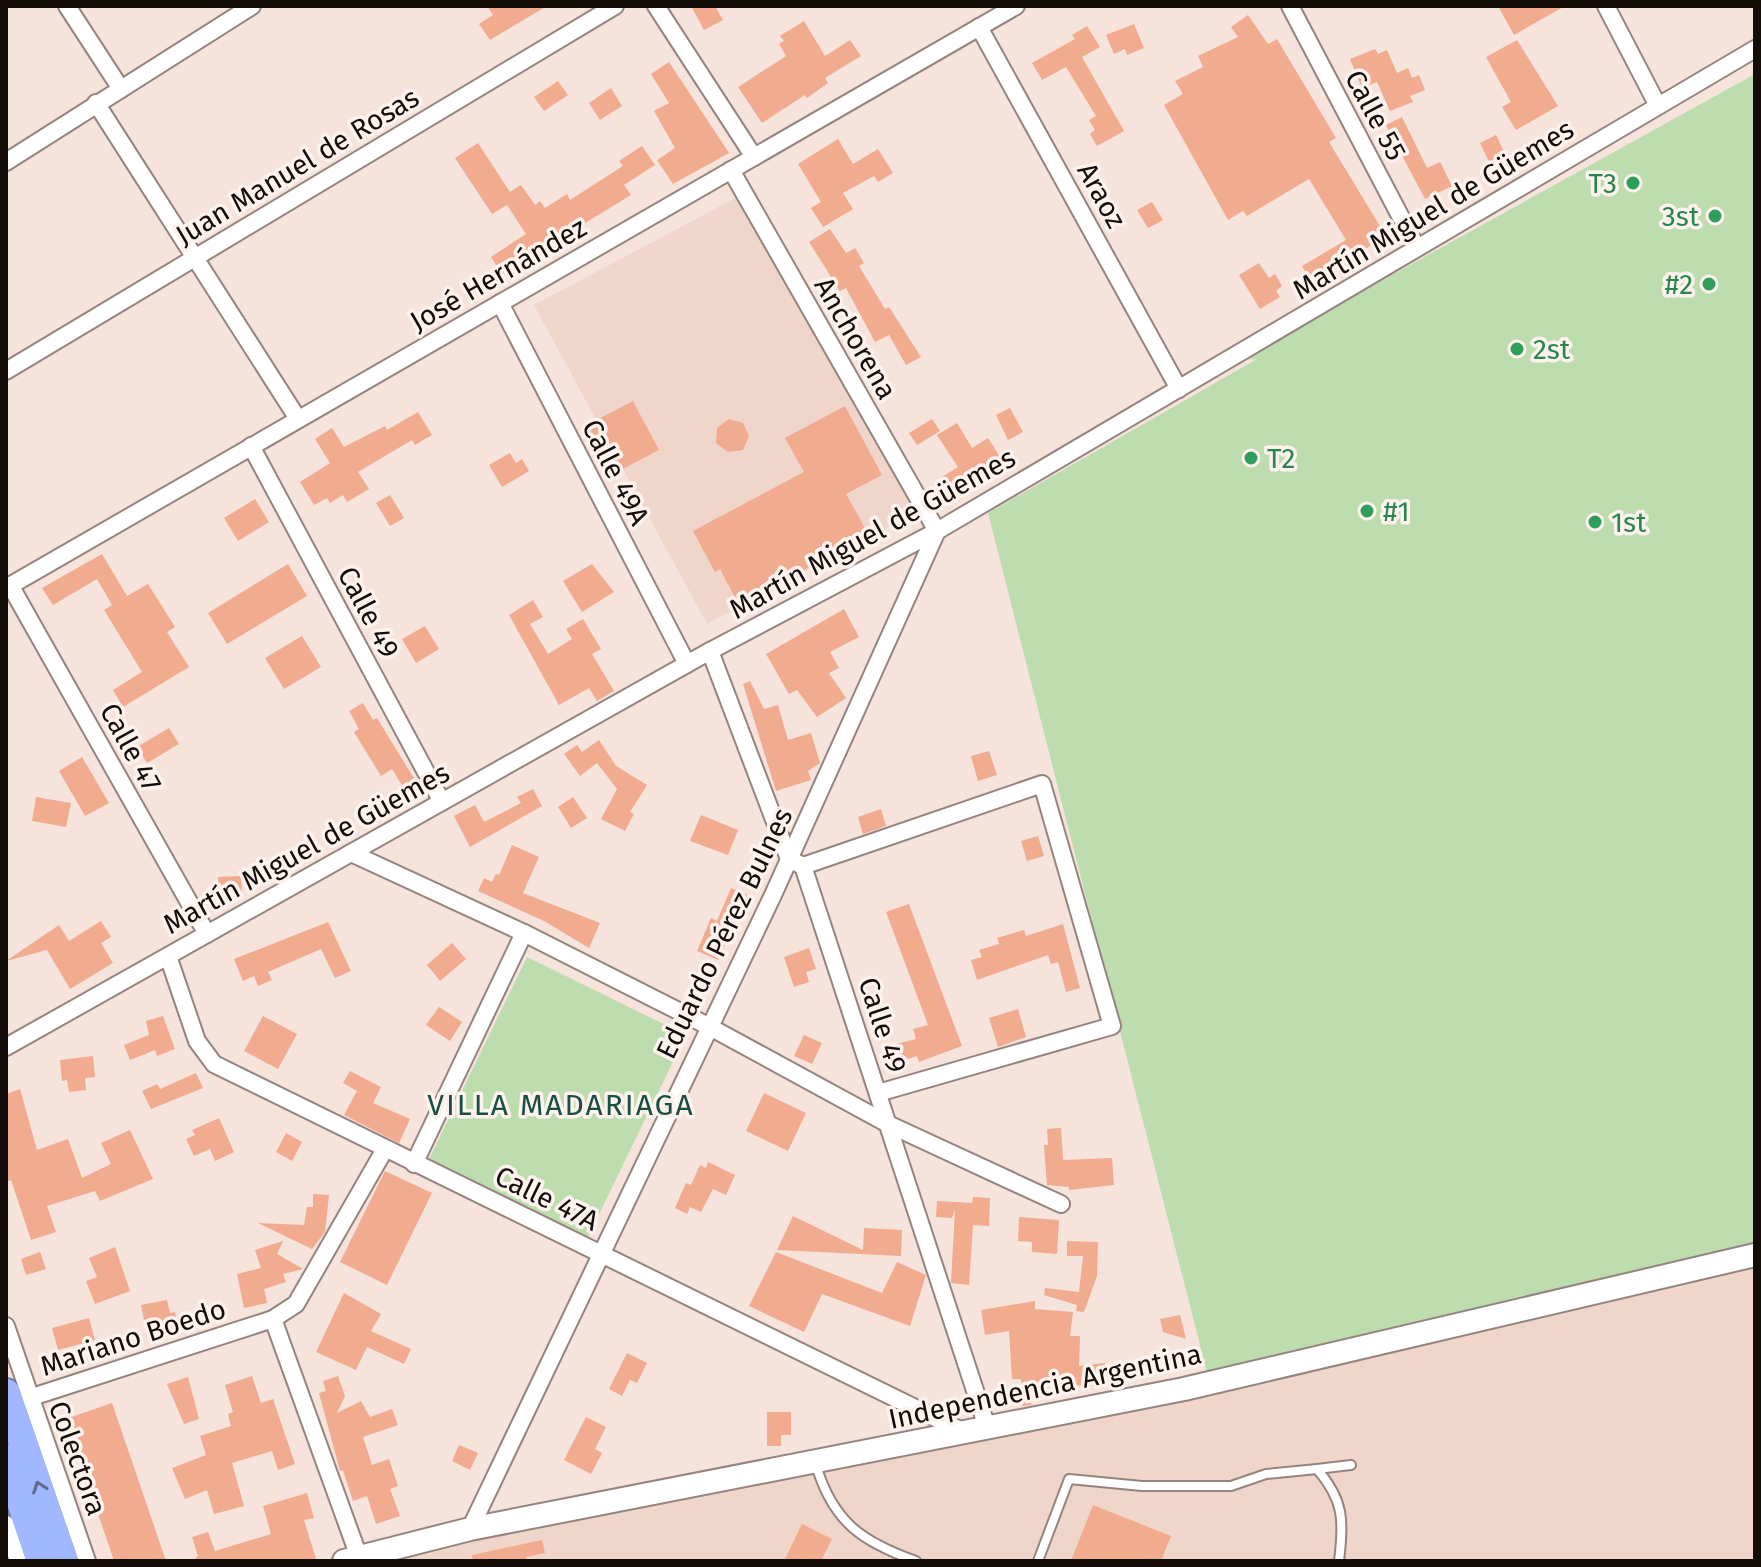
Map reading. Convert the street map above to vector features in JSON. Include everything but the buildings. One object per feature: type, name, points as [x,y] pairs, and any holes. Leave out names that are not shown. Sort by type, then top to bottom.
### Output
[{"type":"highway","points":[[15,1399],[64,1561]]},
{"type":"highway","points":[[6,1458],[41,1561]]},
{"type":"main road","name":"Independencia Argentina","points":[[352,1559],[470,1529],[1184,1389],[1755,1255]]},
{"type":"street","points":[[67,6],[121,89]]},
{"type":"street","points":[[6,162],[252,6]]},
{"type":"street","name":"Juan Manuel de Rosas","points":[[6,371],[615,6]]},
{"type":"street","points":[[656,6],[754,157]]},
{"type":"street","name":"José Hernández","points":[[8,586],[1016,6]]},
{"type":"street","name":"Calle 55","points":[[1290,6],[1417,248]]},
{"type":"street","points":[[1606,6],[1658,106]]},
{"type":"street","name":"Araoz","points":[[979,27],[1179,389]]},
{"type":"street","name":"Martín Miguel de Güemes","points":[[6,1047],[710,651],[937,531],[1755,49]]},
{"type":"street","points":[[96,103],[298,419]]},
{"type":"street","name":"Anchorena","points":[[731,170],[937,531]]},
{"type":"street","name":"Calle 49A","points":[[500,303],[687,664]]},
{"type":"street","name":"Calle 49","points":[[251,446],[442,802]]},
{"type":"street","name":"Eduardo Pérez Bulnes","points":[[470,1529],[708,1026],[796,863],[937,531]]},
{"type":"street","name":"Calle 47","points":[[8,586],[207,934]]},
{"type":"street","name":"Calle 49","points":[[710,651],[796,863],[878,1093],[987,1427]]},
{"type":"street","points":[[796,863],[1042,784],[1112,1026],[878,1093]]},
{"type":"street","points":[[351,853],[524,933],[708,1026],[888,1124],[1061,1204]]},
{"type":"street","points":[[414,1164],[524,933]]},
{"type":"street","name":"Calle 47A","points":[[168,956],[197,1041],[214,1064],[964,1432]]},
{"type":"street","points":[[352,1559],[273,1319],[296,1304],[385,1149]]},
{"type":"street","name":"Mariano Boedo","points":[[15,1399],[273,1319]]},
{"type":"street","name":"Colectora","points":[[6,1326],[15,1399],[87,1561]]},
{"type":"street","points":[[6,1524],[18,1561]]},
{"type":"lane","points":[[816,1463],[822,1486],[842,1519],[862,1539],[916,1561]]},
{"type":"lane","points":[[1038,1561],[1069,1479],[1142,1486],[1231,1486],[1266,1474],[1351,1465]]},
{"type":"lane","points":[[1317,1469],[1336,1491],[1342,1534],[1339,1561]]},
{"type":"shaded area","points":[[743,194],[915,513],[707,624],[534,305]]},
{"type":"shaded area","points":[[1755,1263],[1755,1561],[386,1561],[428,1549],[1184,1389]]},
{"type":"green space","points":[[1755,74],[1755,1246],[1207,1374],[1203,1357],[1196,1358],[1202,1353],[988,513],[1257,359],[1238,360]]},
{"type":"green space","points":[[527,957],[686,1035],[588,1237],[429,1159]]},
{"type":"place","name":"T3","points":[[1633,183]]},
{"type":"place","name":"3st","points":[[1715,216]]},
{"type":"place","name":"#2","points":[[1709,284]]},
{"type":"place","name":"2st","points":[[1517,349]]},
{"type":"place","name":"T2","points":[[1251,458]]},
{"type":"place","name":"#1","points":[[1367,511]]},
{"type":"place","name":"1st","points":[[1595,522]]},
{"type":"district","name":"VILLA MADARIAGA","points":[[561,1105]]}]
